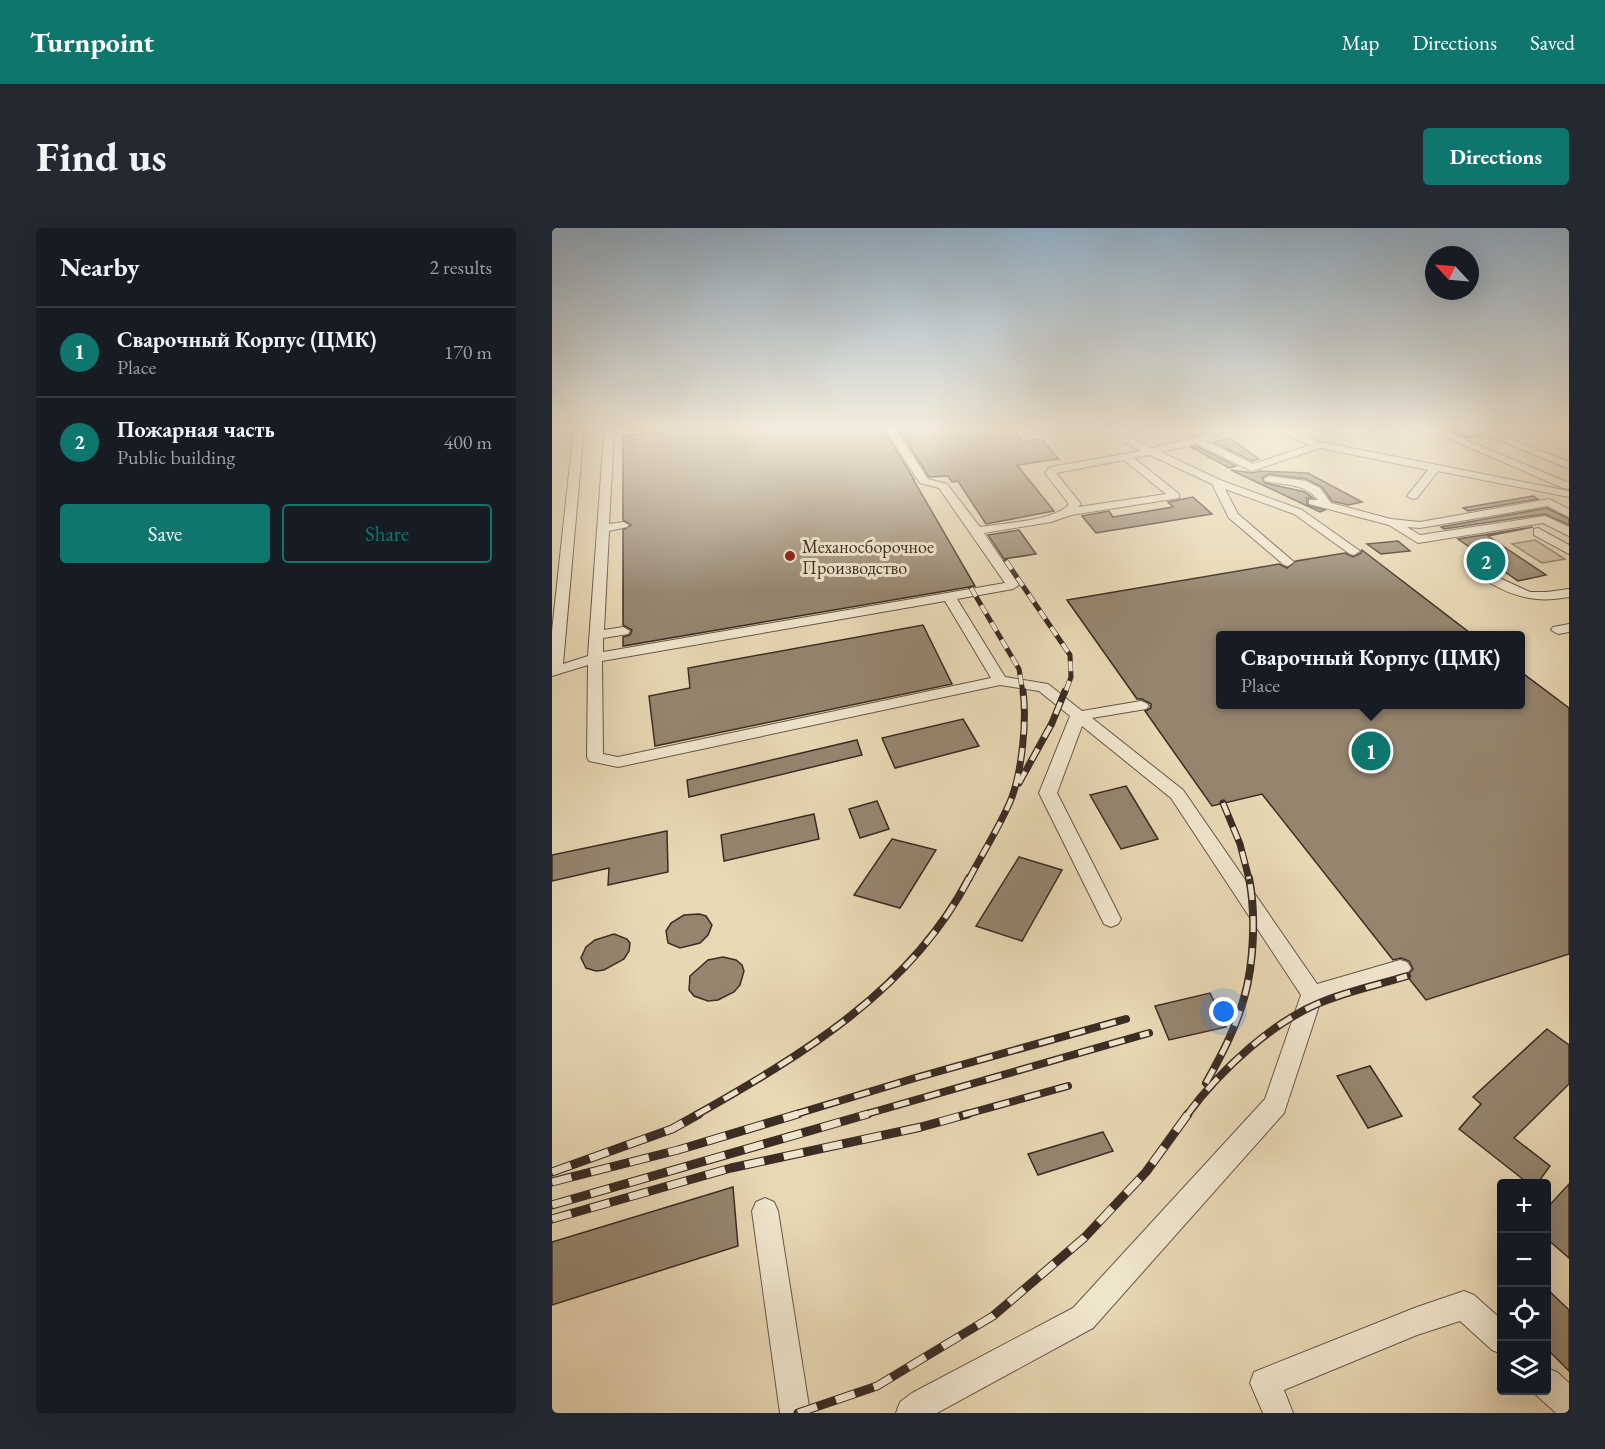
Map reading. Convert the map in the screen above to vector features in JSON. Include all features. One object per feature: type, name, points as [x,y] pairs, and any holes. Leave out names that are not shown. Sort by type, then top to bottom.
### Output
[{"type":"lane","points":[[573,482],[554,671],[595,658],[1012,585],[977,531],[942,486],[929,482]]},
{"type":"lane","points":[[607,482],[595,658],[595,757],[618,762],[1000,681],[1042,687],[1177,794],[1312,994]]},
{"type":"lane","points":[[1058,482],[1075,504],[1069,512]]},
{"type":"lane","points":[[977,531],[1051,519],[1069,512],[1175,496],[1157,482]]},
{"type":"lane","points":[[1216,482],[1233,516],[1288,562]]},
{"type":"lane","points":[[1217,482],[1299,512],[1354,551]]},
{"type":"lane","points":[[1303,482],[1321,493],[1327,505]]},
{"type":"lane","points":[[1413,496],[1424,482]]},
{"type":"lane","points":[[1509,482],[1569,494]]},
{"type":"lane","points":[[919,489],[942,486]]},
{"type":"lane","points":[[1313,502],[1391,522],[1420,525],[1548,502],[1569,514]]},
{"type":"lane","points":[[1391,522],[1418,539],[1545,519],[1569,532]]},
{"type":"lane","points":[[603,528],[623,525]]},
{"type":"lane","points":[[1538,532],[1569,550]]},
{"type":"lane","points":[[1493,579],[1514,592],[1542,599],[1569,593]]},
{"type":"lane","points":[[934,597],[1000,681]]},
{"type":"lane","points":[[596,636],[623,631]]},
{"type":"lane","points":[[1078,716],[1141,706]]},
{"type":"lane","points":[[1078,716],[1048,793],[1111,919]]},
{"type":"lane","points":[[1312,994],[1400,968]]},
{"type":"lane","points":[[911,1413],[923,1404],[1083,1318],[1275,1105],[1312,994]]},
{"type":"lane","points":[[765,1211],[795,1413]]},
{"type":"lane","points":[[1278,1413],[1265,1383],[1416,1321],[1464,1305],[1497,1335]]},
{"type":"lane","points":[[1551,1388],[1569,1404]]},
{"type":"shaded area","points":[[1535,540],[1565,559],[1542,563],[1512,544]]},
{"type":"building","name":"Механосборочное Производство","points":[[623,482],[915,482],[975,586],[623,646],[623,637],[630,635],[632,630],[623,625],[623,530],[631,525],[623,520]]},
{"type":"building","points":[[959,482],[1031,482],[1054,511],[986,524]]},
{"type":"building","points":[[1257,482],[1305,492],[1313,498],[1307,498],[1307,505],[1325,510],[1320,512]]},
{"type":"building","points":[[1313,482],[1325,482],[1362,502],[1348,505],[1332,501],[1322,487]]},
{"type":"building","points":[[1533,496],[1538,499],[1468,511],[1463,508]]},
{"type":"building","points":[[1193,497],[1212,514],[1096,533],[1082,516],[1109,511],[1113,517],[1173,507],[1168,502]]},
{"type":"building","points":[[1547,508],[1569,519],[1569,525],[1545,514],[1444,529],[1441,527]]},
{"type":"building","points":[[1533,527],[1488,536],[1546,575],[1518,581],[1458,539]]},
{"type":"building","points":[[1019,530],[1036,554],[1004,559],[988,535]]},
{"type":"building","points":[[1398,541],[1410,551],[1381,554],[1367,544]]},
{"type":"building","points":[[1362,550],[1467,631],[1216,631],[1216,709],[1525,709],[1525,675],[1569,708],[1569,954],[1426,1000],[1407,976],[1413,969],[1409,961],[1401,958],[1393,960],[1262,794],[1212,806],[1145,711],[1151,708],[1151,704],[1137,699],[1067,600],[1279,564],[1287,568],[1296,561],[1345,553],[1353,557]]},
{"type":"building","points":[[923,625],[952,684],[655,746],[649,696],[690,688],[688,668]]},
{"type":"building","points":[[963,719],[979,746],[895,768],[882,738]]},
{"type":"building","points":[[857,740],[862,755],[689,797],[687,780]]},
{"type":"building","points":[[1126,786],[1158,839],[1121,849],[1090,795]]},
{"type":"building","points":[[877,801],[889,829],[860,838],[849,809]]},
{"type":"building","points":[[814,814],[819,839],[724,861],[721,835]]},
{"type":"building","points":[[667,831],[668,872],[608,885],[609,868],[552,881],[552,855]]},
{"type":"building","points":[[892,839],[936,850],[900,908],[854,895]]},
{"type":"building","points":[[1019,857],[1062,870],[1022,941],[976,926]]},
{"type":"building","points":[[684,915],[706,916],[712,925],[708,935],[700,943],[680,948],[668,943],[666,931],[671,923]]},
{"type":"building","points":[[614,934],[627,939],[630,943],[629,951],[624,959],[604,970],[596,971],[586,968],[581,958],[586,947],[595,940]]},
{"type":"building","points":[[723,957],[736,960],[742,965],[744,971],[740,985],[734,992],[718,1000],[708,1001],[694,996],[689,990],[690,976],[708,960]]},
{"type":"building","points":[[1210,993],[1226,1027],[1169,1040],[1155,1006]]},
{"type":"building","points":[[1547,1029],[1569,1045],[1569,1084],[1514,1138],[1550,1166],[1541,1179],[1523,1179],[1459,1129],[1481,1104],[1473,1097]]},
{"type":"building","points":[[1370,1066],[1402,1116],[1368,1128],[1337,1076]]},
{"type":"building","points":[[1103,1132],[1113,1151],[1038,1175],[1028,1154]]},
{"type":"building","points":[[1569,1184],[1569,1258],[1551,1242],[1551,1204]]},
{"type":"building","points":[[733,1187],[738,1246],[552,1305],[552,1242]]},
{"type":"building","points":[[1551,1293],[1569,1310],[1569,1371],[1551,1353]]},
{"type":"railway","points":[[1006,561],[1070,655],[1071,677],[1065,693]]},
{"type":"railway","points":[[971,588],[1019,669],[1023,693]]},
{"type":"railway","points":[[969,879],[1003,818],[1016,786],[1024,730],[1023,691]]},
{"type":"railway","points":[[1019,783],[1052,723],[1065,691]]},
{"type":"railway","points":[[1223,803],[1240,844],[1249,879]]},
{"type":"railway","points":[[696,1115],[814,1043],[885,986],[917,954],[945,918],[969,878]]},
{"type":"railway","points":[[1206,1083],[1232,1031],[1247,985],[1252,954],[1253,922],[1249,878]]},
{"type":"railway","points":[[1187,1115],[1232,1064],[1288,1020],[1327,1000],[1407,976]]},
{"type":"railway","points":[[793,1115],[1126,1019]]},
{"type":"railway","points":[[863,1115],[1149,1033]]},
{"type":"railway","points":[[963,1115],[1068,1086]]},
{"type":"railway","points":[[552,1172],[672,1129],[699,1114]]},
{"type":"railway","points":[[552,1182],[678,1150],[798,1114]]},
{"type":"railway","points":[[552,1205],[868,1114]]},
{"type":"railway","points":[[552,1219],[731,1168],[921,1127],[968,1114]]},
{"type":"railway","points":[[798,1413],[877,1386],[993,1316],[1084,1238],[1146,1172],[1188,1114]]},
{"type":"place","name":"Механосборочное Производство","points":[[790,556]]},
{"type":"place","name":"Пожарная часть","points":[[1486,561]]},
{"type":"place","name":"Сварочный Корпус (ЦМК)","points":[[1371,751]]}]
